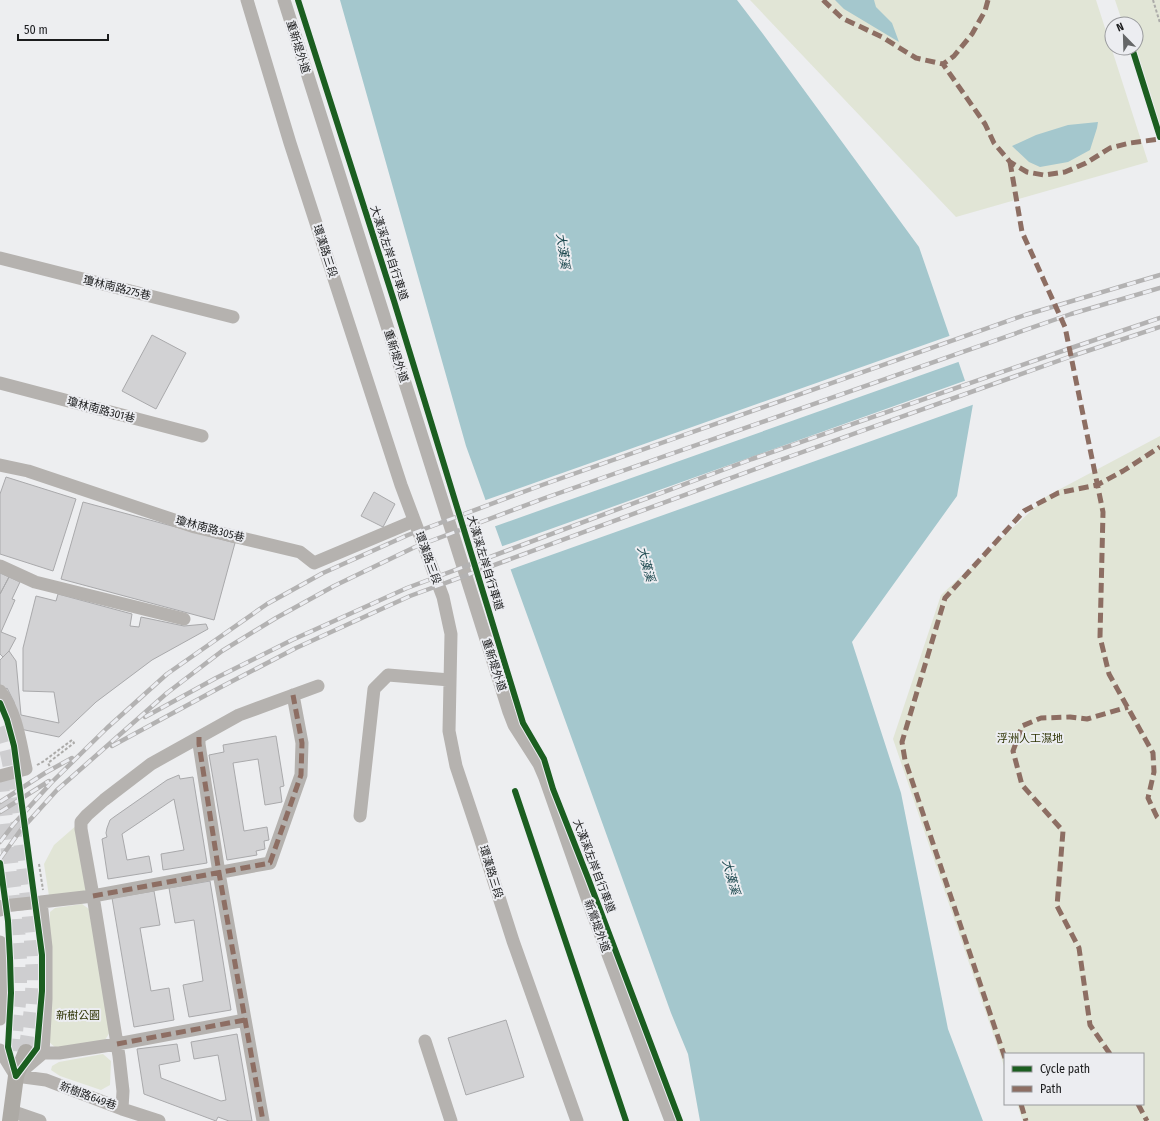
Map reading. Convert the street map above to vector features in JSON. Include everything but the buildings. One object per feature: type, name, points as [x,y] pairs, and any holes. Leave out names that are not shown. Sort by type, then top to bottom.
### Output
[{"type":"main road","points":[[10,1116],[16,1076],[13,1051]]},
{"type":"street","name":"環漢路三段","points":[[247,0],[292,150],[399,478],[442,597],[451,634],[449,731],[456,766],[513,941],[577,1121]]},
{"type":"street","name":"重新堤外道","points":[[284,0],[509,712]]},
{"type":"street","name":"瓊林南路275巷","points":[[0,258],[233,317]]},
{"type":"street","name":"瓊林南路301巷","points":[[0,383],[202,436]]},
{"type":"street","name":"瓊林南路305巷","points":[[0,465],[28,471],[195,527],[300,552],[314,563],[414,521]]},
{"type":"street","points":[[0,566],[35,582],[184,619]]},
{"type":"street","points":[[360,816],[374,689],[388,675],[450,680]]},
{"type":"street","points":[[122,1109],[123,1091],[117,1044],[81,822],[104,800],[151,764],[239,715],[318,686]]},
{"type":"street","points":[[0,691],[7,700],[15,720],[26,769],[0,776]]},
{"type":"street","points":[[0,910],[3,906],[93,896],[270,863],[301,775],[302,744],[293,695]]},
{"type":"street","name":"新鶯堤外道","points":[[509,712],[514,725],[539,764],[545,778],[592,912],[671,1121]]},
{"type":"street","points":[[199,737],[219,873],[263,1121]]},
{"type":"street","points":[[43,902],[46,955],[46,999],[43,1053]]},
{"type":"street","points":[[0,942],[3,984],[0,1019]]},
{"type":"street","points":[[16,1076],[43,1053],[59,1053],[117,1044],[245,1020]]},
{"type":"street","points":[[425,1041],[451,1121]]},
{"type":"street","name":"新樹路649巷","points":[[16,1076],[46,1080],[122,1109],[159,1121]]},
{"type":"street","points":[[10,1116],[40,1121]]},
{"type":"path","points":[[1153,0],[1160,23]]},
{"type":"path","points":[[44,761],[72,740],[74,743],[48,763],[50,767]]},
{"type":"path","points":[[39,864],[43,902]]},
{"type":"green space","points":[[750,0],[1096,0],[1104,25],[1104,56],[1114,56],[1148,162],[956,217]]},
{"type":"green space","points":[[1115,0],[1160,0],[1160,135],[1134,56],[1144,56],[1144,16],[1120,16]]},
{"type":"green space","name":"浮洲人工濕地","points":[[1160,436],[1160,1121],[1023,1121],[1017,1105],[1144,1105],[1144,1053],[1004,1053],[1004,1066],[893,739],[941,595],[1047,496]]},
{"type":"green space","points":[[78,824],[86,891],[49,896],[44,864],[54,845]]},
{"type":"green space","name":"新樹公園","points":[[82,904],[89,909],[110,1032],[105,1040],[56,1048],[49,1042],[50,912],[55,908]]},
{"type":"green space","points":[[103,1054],[111,1061],[110,1085],[101,1090],[60,1076],[51,1070],[52,1066],[59,1062]]},
{"type":"water","name":"大漢溪","points":[[340,0],[737,0],[919,247],[973,404],[957,496],[852,642],[901,793],[948,1029],[983,1121],[700,1121],[688,1054],[671,1013],[466,446]]},
{"type":"water","points":[[835,0],[874,0],[876,7],[892,23],[899,42],[844,9]]},
{"type":"water","points":[[1098,122],[1090,150],[1068,162],[1040,167],[1029,162],[1012,146],[1036,135],[1068,125]]},
{"type":"pier","points":[[952,335],[961,361],[493,527],[483,501]]},
{"type":"pier","points":[[967,380],[975,404],[509,570],[500,547]]},
{"type":"tunnel","points":[[0,727],[8,753],[13,780],[28,896],[32,943],[33,993],[26,1052]]},
{"type":"tunnel","points":[[0,776],[16,912],[19,959],[19,993],[13,1051]]},
{"type":"railway","points":[[0,842],[13,825],[51,783],[107,728],[167,674],[267,604],[323,573],[408,535],[542,485],[1025,315],[1160,275]]},
{"type":"railway","points":[[0,859],[20,831],[57,790],[167,693],[222,651],[276,618],[334,586],[415,547],[545,498],[1071,314],[1160,288]]},
{"type":"railway","points":[[145,717],[216,678],[292,640],[407,588],[752,459],[1160,318]]},
{"type":"railway","points":[[112,746],[296,648],[410,596],[769,464],[1072,356],[1160,327]]},
{"type":"railway","points":[[0,802],[45,773],[72,758]]},
{"type":"railway","points":[[0,812],[49,781]]},
{"type":"marked path","points":[[823,0],[842,18],[882,37],[916,58],[943,64]]},
{"type":"marked path","points":[[988,0],[985,11],[972,34],[954,56],[943,64],[985,124],[994,143],[1010,162],[1027,172],[1044,175],[1065,172],[1086,163],[1110,148],[1130,143],[1160,139]]},
{"type":"marked path","points":[[1010,162],[1022,232],[1065,327],[1103,512],[1100,637],[1109,674],[1153,753],[1154,772],[1148,798],[1160,820]]},
{"type":"marked path","points":[[1004,1055],[905,760],[902,742],[945,598],[1024,511],[1058,493],[1097,485],[1123,471],[1160,447]]},
{"type":"marked path","points":[[93,896],[270,863],[301,775],[302,743],[293,695]]},
{"type":"marked path","points":[[1109,1053],[1090,1025],[1079,948],[1057,906],[1063,831],[1022,785],[1013,751],[1022,726],[1041,718],[1070,717],[1087,719],[1128,707]]},
{"type":"marked path","points":[[199,737],[219,873],[263,1121]]},
{"type":"marked path","points":[[117,1044],[245,1020]]},
{"type":"marked path","points":[[1021,1105],[1026,1121]]},
{"type":"marked path","points":[[1139,1105],[1147,1121]]},
{"type":"cycle path","name":"大漢溪左岸自行車道","points":[[298,0],[394,301],[523,723],[544,759],[553,789],[680,1121]]},
{"type":"cycle path","points":[[1135,56],[1160,137]]},
{"type":"cycle path","points":[[0,703],[7,720],[14,746],[42,955],[42,991],[37,1048],[16,1076]]},
{"type":"cycle path","points":[[515,791],[626,1121]]},
{"type":"cycle path","points":[[0,863],[8,921],[10,958],[11,993],[8,1047],[16,1076]]}]
